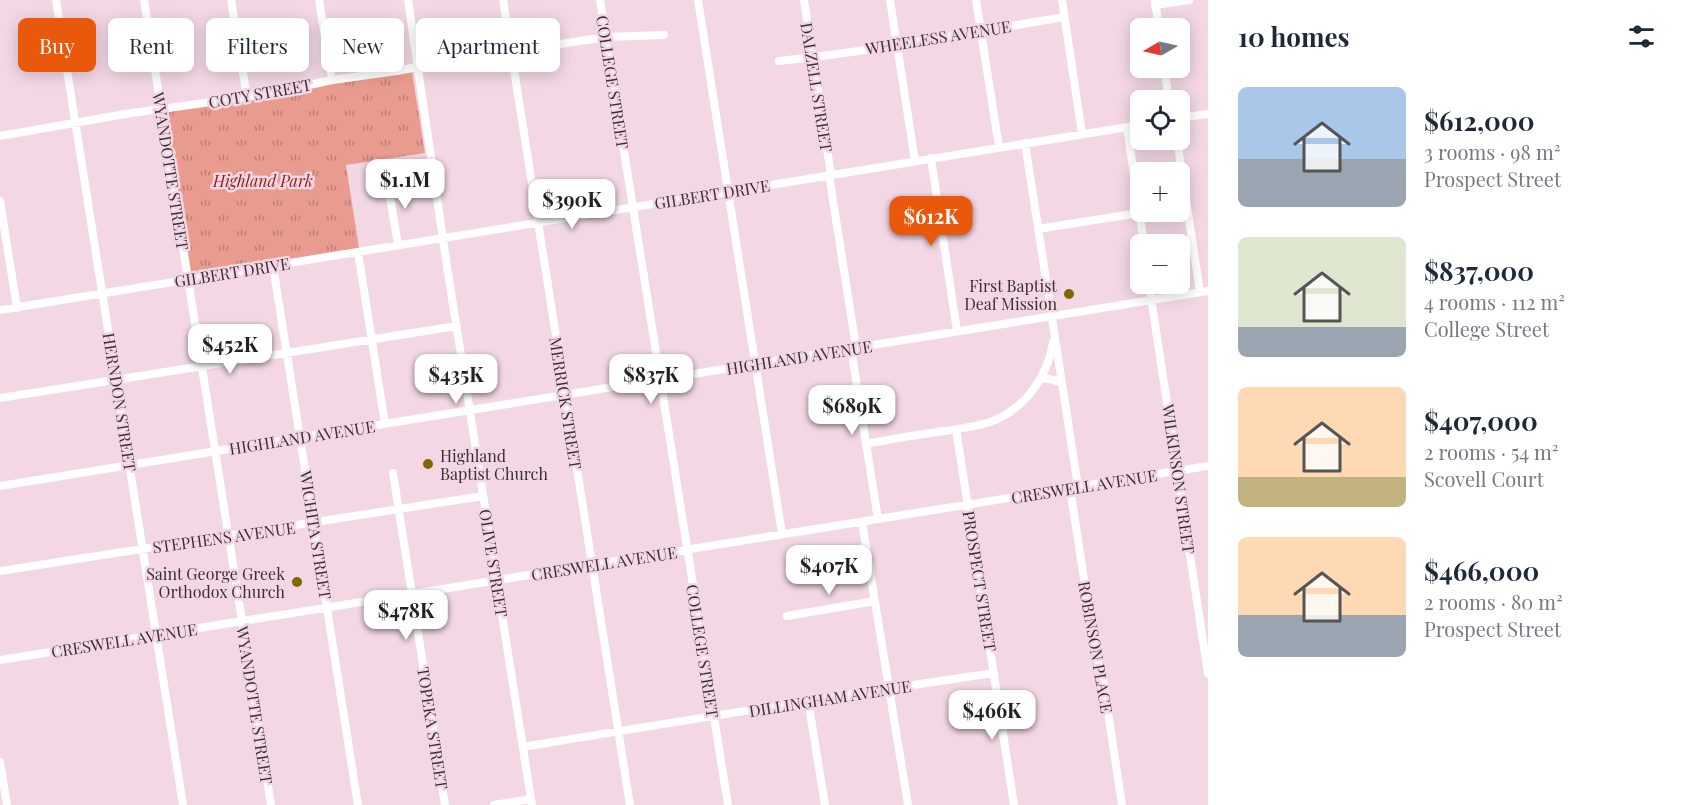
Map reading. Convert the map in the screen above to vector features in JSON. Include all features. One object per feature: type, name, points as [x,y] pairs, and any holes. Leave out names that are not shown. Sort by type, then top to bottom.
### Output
[{"type":"street","name":"HERNDON STREET","points":[[56,0],[183,805]]},
{"type":"street","name":"WYANDOTTE STREET","points":[[144,0],[271,805]]},
{"type":"street","points":[[231,0],[247,97]]},
{"type":"street","points":[[319,0],[332,80]]},
{"type":"street","name":"OLIVE STREET","points":[[408,0],[416,54]]},
{"type":"street","name":"MERRICK STREET","points":[[503,0],[506,18]]},
{"type":"street","name":"COLLEGE STREET","points":[[600,0],[728,805]]},
{"type":"street","points":[[698,0],[782,534]]},
{"type":"street","name":"DALZELL STREET","points":[[804,0],[878,519]]},
{"type":"street","points":[[890,0],[915,161]]},
{"type":"street","points":[[976,0],[999,147]]},
{"type":"street","points":[[1062,0],[1082,134]]},
{"type":"street","points":[[1157,18],[1155,3],[1189,0]]},
{"type":"street","name":"WHEELESS AVENUE","points":[[779,61],[813,58],[1064,17]]},
{"type":"street","name":"COTY STREET","points":[[560,45],[606,37],[663,35]]},
{"type":"street","name":"COTY STREET","points":[[0,135],[286,91],[332,80],[416,67]]},
{"type":"street","name":"OLIVE STREET","points":[[419,72],[532,802]]},
{"type":"street","name":"MERRICK STREET","points":[[514,72],[630,805]]},
{"type":"street","points":[[1190,116],[1208,114]]},
{"type":"street","points":[[1127,127],[1132,162]]},
{"type":"street","name":"GILBERT DRIVE","points":[[0,310],[1130,127]]},
{"type":"street","name":"ROBINSON PLACE","points":[[1025,143],[1062,384],[1095,651],[1102,672],[1122,805]]},
{"type":"street","points":[[1179,150],[1204,291]]},
{"type":"street","points":[[931,158],[957,331]]},
{"type":"street","points":[[387,179],[398,245]]},
{"type":"street","points":[[0,201],[17,308]]},
{"type":"street","points":[[1038,229],[1130,214]]},
{"type":"street","points":[[357,252],[385,424]]},
{"type":"street","name":"WICHITA STREET","points":[[273,266],[358,805]]},
{"type":"street","name":"HIGHLAND AVENUE","points":[[0,486],[1204,291]]},
{"type":"street","name":"WILKINSON STREET","points":[[1151,294],[1208,674]]},
{"type":"street","points":[[0,398],[457,326]]},
{"type":"street","points":[[866,444],[982,424],[1004,416],[1026,398],[1040,379],[1049,358],[1054,334]]},
{"type":"street","points":[[1040,379],[1048,378],[1062,384]]},
{"type":"street","name":"PROSPECT STREET","points":[[956,429],[1014,805]]},
{"type":"street","name":"CRESWELL AVENUE","points":[[0,660],[1208,466]]},
{"type":"street","name":"TOPEKA STREET","points":[[393,473],[445,805]]},
{"type":"street","name":"STEPHENS AVENUE","points":[[0,571],[483,496]]},
{"type":"street","points":[[862,522],[908,805]]},
{"type":"street","points":[[787,616],[875,601]]},
{"type":"street","name":"DILLINGHAM AVENUE","points":[[523,747],[808,700],[994,674]]},
{"type":"street","points":[[808,700],[825,805]]},
{"type":"street","points":[[0,762],[7,805]]},
{"type":"street","points":[[494,805],[532,802]]},
{"type":"green space","name":"Highland Park","points":[[412,72],[425,153],[346,165],[359,248],[189,276],[162,110]]},
{"type":"place","name":"First Baptist Deaf Mission","points":[[1069,294]]},
{"type":"place","name":"Highland Baptist Church","points":[[428,464]]},
{"type":"place","name":"Saint George Greek Orthodox Church","points":[[297,582]]}]
